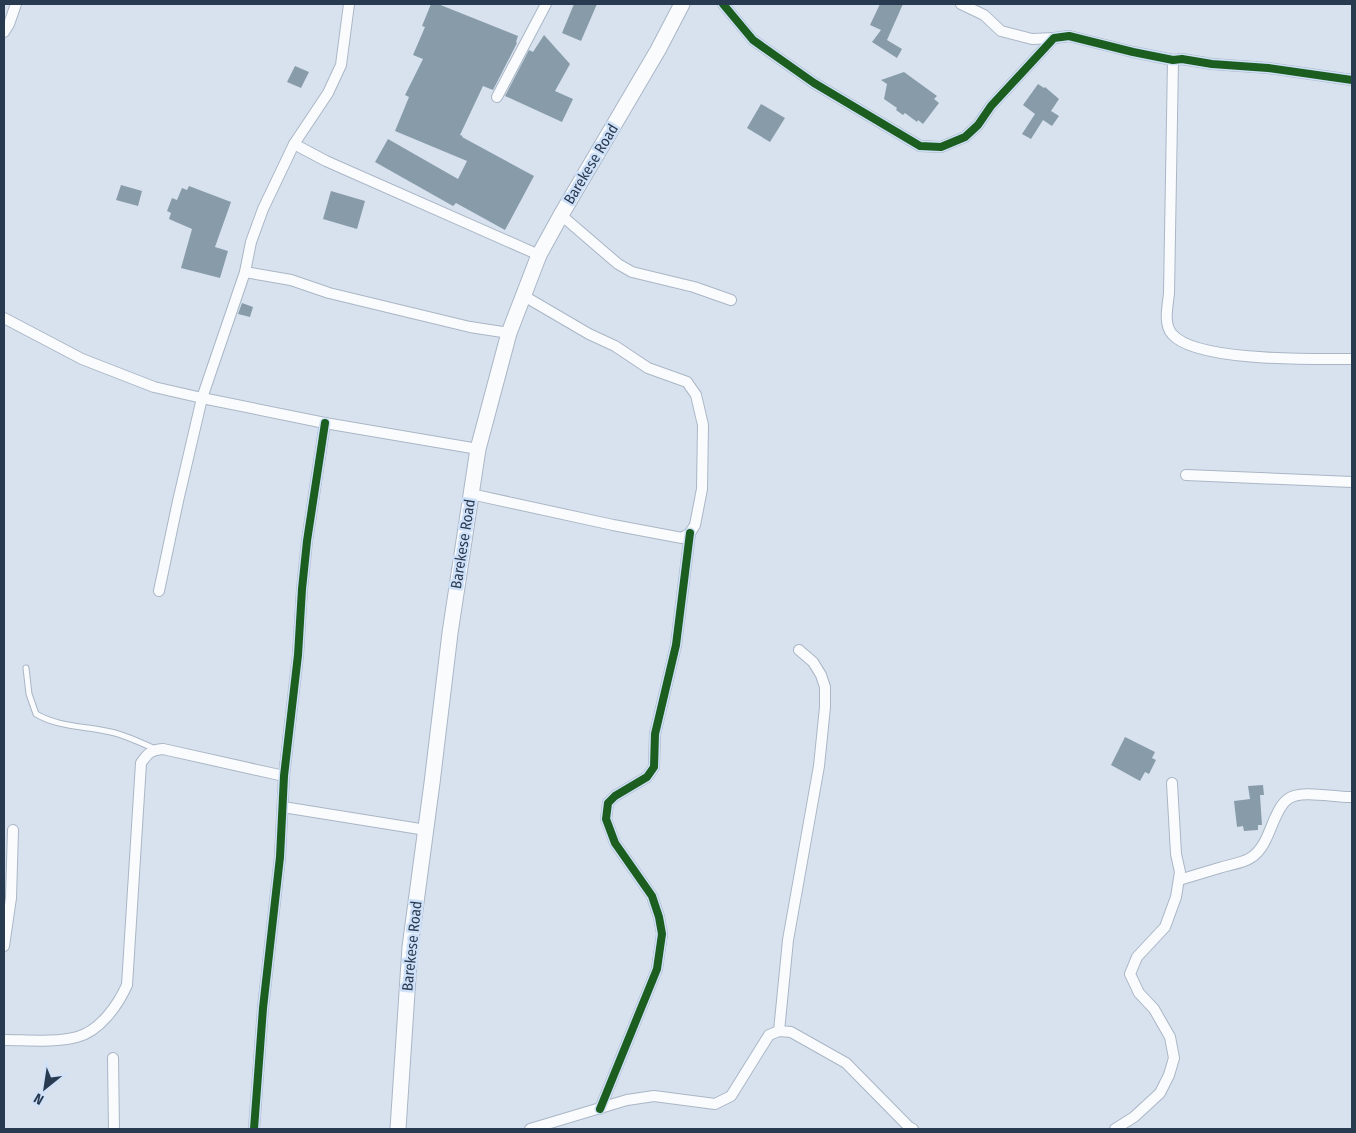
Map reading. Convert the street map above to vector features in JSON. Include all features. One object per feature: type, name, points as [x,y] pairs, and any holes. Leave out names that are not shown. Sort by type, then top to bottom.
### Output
[{"type":"main road","name":"Barekese Road","points":[[398,1129],[410,947],[450,633],[478,450],[509,333],[539,255],[658,50],[682,4]]},
{"type":"street","points":[[4,32],[16,4]]},
{"type":"street","points":[[160,591],[178,501],[202,398],[245,272],[251,242],[263,209],[294,144],[328,93],[341,65],[349,4]]},
{"type":"street","points":[[497,96],[546,4]]},
{"type":"street","points":[[723,4],[753,40],[814,83],[920,146],[941,147],[965,137],[978,125],[991,106],[1054,38]]},
{"type":"street","points":[[962,4],[984,15],[1001,31],[1032,39],[1069,36],[1173,60],[1182,59],[1212,64],[1268,68],[1352,80]]},
{"type":"street","points":[[1173,60],[1170,273],[1167,319],[1171,334],[1187,345],[1243,357],[1352,359]]},
{"type":"street","points":[[294,144],[326,161],[539,255]]},
{"type":"street","points":[[561,215],[618,264],[632,272],[694,287],[731,300]]},
{"type":"street","points":[[245,272],[291,280],[330,293],[470,327],[509,333]]},
{"type":"street","points":[[524,296],[589,334],[615,346],[643,365],[686,382],[696,395],[703,425],[702,489],[695,524],[690,533],[676,645],[655,734],[654,766],[647,777],[615,796],[608,803],[606,819],[615,843],[652,896],[662,934],[657,969],[600,1109]]},
{"type":"street","points":[[4,318],[82,359],[154,386],[202,398],[325,423],[478,450]]},
{"type":"street","points":[[254,1129],[263,1008],[280,857],[284,776],[298,656],[307,541],[325,423]]},
{"type":"street","points":[[1186,475],[1352,482]]},
{"type":"street","points":[[471,494],[613,526],[682,538],[690,533]]},
{"type":"street","points":[[779,1031],[788,940],[819,766],[825,707],[825,687],[821,675],[813,662],[799,650]]},
{"type":"street","points":[[4,1040],[78,1037],[95,1027],[120,1000],[127,985],[141,763],[148,752],[163,749],[284,776]]},
{"type":"street","points":[[1115,1129],[1134,1117],[1160,1093],[1169,1075],[1174,1058],[1170,1037],[1154,1009],[1139,993],[1130,974],[1137,957],[1165,927],[1176,898],[1180,872],[1176,854],[1172,783]]},
{"type":"street","points":[[1179,880],[1222,867],[1240,864],[1253,857],[1264,844],[1280,807],[1288,798],[1301,795],[1352,797]]},
{"type":"street","points":[[283,807],[426,830]]},
{"type":"street","points":[[4,946],[11,898],[13,830]]},
{"type":"street","points":[[530,1129],[627,1100],[654,1096],[715,1104],[732,1096],[769,1035],[779,1031],[791,1032],[846,1063],[913,1129]]},
{"type":"street","points":[[113,1058],[114,1129]]},
{"type":"lane","points":[[26,668],[29,694],[36,714],[47,720],[114,733],[156,749]]},
{"type":"building","points":[[431,4],[438,4],[518,36],[517,43],[493,90],[483,86],[460,135],[534,176],[505,230],[456,203],[453,206],[375,162],[388,139],[458,179],[467,161],[395,131],[409,97],[405,95],[423,59],[413,55],[425,27],[422,26]]},
{"type":"building","points":[[574,4],[597,4],[581,41],[562,33]]},
{"type":"building","points":[[880,4],[903,4],[887,40],[902,49],[897,58],[872,42],[881,30],[870,25]]},
{"type":"building","points":[[544,35],[570,64],[555,91],[573,99],[562,122],[505,96],[529,50],[533,52]]},
{"type":"building","points":[[295,66],[309,72],[301,88],[287,82]]},
{"type":"building","points":[[904,72],[937,96],[934,99],[939,103],[923,124],[905,113],[903,115],[884,99],[887,84],[881,80]]},
{"type":"building","points":[[1038,84],[1045,87],[1059,99],[1051,111],[1059,116],[1052,126],[1043,120],[1031,139],[1022,134],[1035,114],[1023,105]]},
{"type":"building","points":[[761,104],[785,118],[770,142],[747,128]]},
{"type":"building","points":[[121,185],[142,191],[138,206],[116,200]]},
{"type":"building","points":[[189,186],[231,202],[215,247],[228,251],[220,278],[181,268],[192,229],[169,219],[171,213],[167,211],[172,198],[177,200],[182,188],[187,190]]},
{"type":"building","points":[[331,191],[365,201],[357,229],[323,219]]},
{"type":"building","points":[[242,303],[253,307],[250,317],[238,314]]},
{"type":"building","points":[[1125,737],[1155,752],[1152,758],[1156,760],[1149,774],[1145,772],[1140,781],[1111,765]]},
{"type":"building","points":[[1263,785],[1264,795],[1260,795],[1262,825],[1258,825],[1258,830],[1244,831],[1243,826],[1237,827],[1234,801],[1250,799],[1248,786]]},
{"type":"cycle path","points":[[723,4],[753,40],[814,83],[920,146],[941,147],[965,137],[978,125],[991,106],[1054,38],[1069,36],[1173,60],[1182,59],[1212,64],[1268,68],[1352,80]]},
{"type":"cycle path","points":[[254,1129],[263,1008],[280,857],[284,776],[298,655],[302,589],[307,541],[325,423]]},
{"type":"cycle path","points":[[600,1109],[657,969],[662,934],[652,896],[615,843],[606,819],[608,803],[615,796],[647,777],[654,767],[655,734],[676,645],[690,533]]}]
